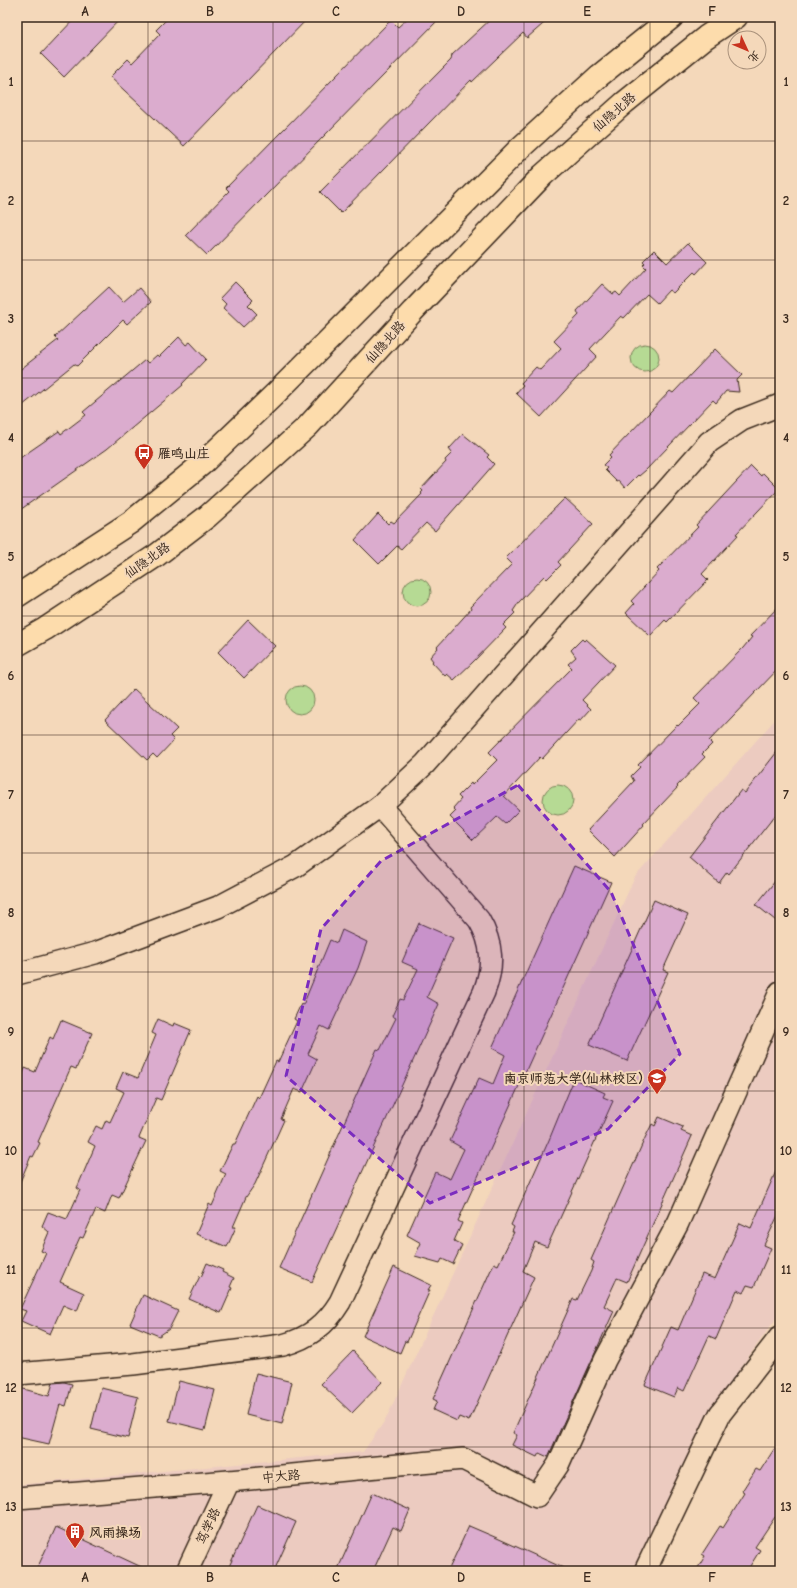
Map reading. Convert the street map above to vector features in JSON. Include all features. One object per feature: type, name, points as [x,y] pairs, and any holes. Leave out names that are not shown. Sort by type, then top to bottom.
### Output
[{"type":"main road","points":[[17,596],[131,522],[202,464],[275,394],[519,149],[599,76],[672,17]]},
{"type":"main road","name":"仙隐北路","points":[[17,645],[45,630],[157,555],[208,516],[308,426],[413,311],[543,175],[624,103],[706,37],[736,17]]},
{"type":"street","points":[[17,974],[95,953],[218,907],[296,866],[380,806],[425,764],[709,442],[742,420],[780,406]]},
{"type":"street","points":[[17,1374],[133,1364],[283,1345],[311,1335],[332,1315],[340,1302],[484,992],[491,967],[490,942],[479,920],[380,806]]},
{"type":"street","name":"中大路","points":[[17,1498],[229,1481],[463,1458],[536,1496],[558,1465],[605,1360],[678,1223],[780,992]]},
{"type":"street","points":[[645,1571],[720,1414],[780,1337]]},
{"type":"street","name":"笃学路","points":[[187,1571],[229,1481]]},
{"type":"highlighted area","points":[[518,785],[611,892],[680,1054],[608,1129],[430,1203],[286,1076],[321,929],[381,861]]},
{"type":"shaded area","name":"南京师范大学(仙林校区)","points":[[780,714],[780,1313],[711,1409],[634,1571],[17,1571],[17,1485],[363,1452],[386,1419],[635,877]]},
{"type":"green space","points":[[645,344],[655,348],[659,358],[655,368],[645,372],[635,368],[631,358],[635,348]]},
{"type":"green space","points":[[417,578],[427,582],[431,592],[427,602],[417,606],[407,602],[403,592],[407,582]]},
{"type":"green space","points":[[300,686],[310,690],[314,700],[310,710],[300,714],[290,710],[286,700],[290,690]]},
{"type":"green space","points":[[558,785],[568,790],[573,800],[568,810],[558,815],[548,810],[543,800],[548,790]]},
{"type":"building","points":[[76,17],[122,17],[64,77],[41,54]]},
{"type":"building","points":[[169,17],[309,17],[184,146],[110,77],[128,59],[132,63],[160,34],[156,30]]},
{"type":"building","points":[[409,17],[441,17],[207,255],[186,235],[229,191],[226,188],[389,22],[392,21],[398,27]]},
{"type":"building","points":[[493,17],[551,17],[527,38],[523,33],[472,82],[471,80],[341,213],[320,192],[451,60],[452,55]]},
{"type":"building","points":[[688,243],[707,262],[696,274],[694,272],[673,293],[669,290],[657,303],[647,294],[624,318],[621,316],[590,349],[597,356],[541,417],[516,393],[523,385],[521,383],[536,367],[540,370],[561,348],[554,341],[579,315],[577,311],[602,284],[613,294],[616,292],[620,296],[646,268],[643,265],[645,263],[643,261],[654,250],[667,263]]},
{"type":"building","points":[[235,282],[253,300],[248,305],[257,314],[243,327],[223,308],[226,304],[220,298]]},
{"type":"building","points":[[109,287],[123,302],[139,288],[151,302],[127,324],[123,320],[77,366],[74,364],[17,410],[17,372],[58,340],[55,337]]},
{"type":"building","points":[[179,337],[186,345],[190,342],[206,359],[182,384],[183,385],[107,449],[17,512],[17,460],[59,431],[61,434],[86,415],[83,412],[145,360],[148,363],[157,355],[159,357]]},
{"type":"building","points":[[715,349],[742,375],[737,380],[739,392],[726,391],[716,403],[713,400],[646,470],[639,476],[638,475],[625,488],[605,470],[607,468],[603,465],[611,457],[609,455],[670,391],[673,393]]},
{"type":"building","points":[[463,434],[489,455],[487,457],[494,464],[435,531],[426,523],[401,549],[397,546],[379,564],[355,540],[378,514],[388,524],[391,521],[394,523],[422,494],[421,493],[423,491],[421,489],[446,462],[445,460],[452,453],[449,449]]},
{"type":"building","points":[[751,466],[761,476],[763,473],[779,489],[736,534],[738,535],[702,574],[708,580],[667,622],[665,620],[650,636],[626,613],[634,604],[631,601],[659,571],[657,569],[698,527],[696,525]]},
{"type":"building","points":[[565,498],[593,524],[558,562],[561,565],[547,579],[544,576],[519,602],[513,611],[515,613],[503,625],[506,628],[473,662],[454,680],[447,674],[445,676],[432,662],[433,661],[430,657],[471,609],[470,607],[512,564],[506,558]]},
{"type":"building","points":[[780,605],[780,667],[709,741],[712,744],[702,754],[705,757],[677,786],[678,787],[643,824],[644,825],[615,857],[588,830],[634,781],[631,776],[640,767],[638,765],[700,704],[694,698],[743,648],[752,637],[750,636]]},
{"type":"building","points":[[248,620],[275,646],[244,678],[218,652]]},
{"type":"building","points":[[582,639],[584,641],[586,639],[615,665],[582,700],[591,709],[581,720],[579,719],[542,759],[540,757],[504,796],[519,810],[505,824],[497,817],[473,840],[450,817],[456,811],[453,808],[461,799],[458,796],[471,783],[472,785],[497,760],[489,752],[572,668],[568,664],[576,657],[571,650]]},
{"type":"building","points":[[134,689],[177,729],[170,736],[174,740],[157,758],[153,754],[147,760],[105,720]]},
{"type":"building","points":[[780,748],[780,809],[729,874],[727,872],[719,883],[689,857],[741,790],[745,793]]},
{"type":"building","points":[[574,866],[611,882],[458,1221],[462,1223],[454,1241],[462,1245],[453,1264],[442,1259],[440,1263],[415,1256],[421,1243],[407,1235],[435,1172],[450,1179],[464,1149],[450,1141],[479,1078],[493,1084],[505,1055],[492,1048]]},
{"type":"building","points":[[780,875],[780,924],[756,905]]},
{"type":"building","points":[[654,900],[688,915],[663,970],[668,972],[627,1061],[589,1045]]},
{"type":"building","points":[[419,923],[453,938],[427,997],[439,1004],[312,1282],[279,1268],[377,1049],[380,1050],[396,1018],[392,1016],[400,999],[403,1000],[418,969],[402,962]]},
{"type":"building","points":[[342,930],[367,942],[358,968],[329,1030],[321,1026],[308,1054],[317,1059],[302,1092],[294,1089],[281,1119],[284,1120],[255,1184],[246,1197],[233,1227],[236,1227],[227,1247],[196,1234],[209,1204],[212,1206],[226,1174],[220,1171],[233,1144],[235,1144],[257,1096],[259,1098],[276,1061],[278,1062],[297,1021],[294,1019],[301,1004],[303,1005],[330,940],[337,943]]},
{"type":"building","points":[[158,1019],[173,1026],[174,1023],[191,1030],[161,1100],[156,1098],[139,1138],[146,1141],[119,1198],[112,1195],[105,1213],[96,1209],[83,1238],[80,1237],[60,1282],[84,1293],[77,1311],[63,1305],[50,1334],[21,1321],[26,1311],[20,1309],[46,1253],[41,1251],[49,1232],[42,1226],[48,1212],[67,1219],[80,1190],[77,1188],[95,1146],[88,1142],[96,1126],[102,1129],[106,1120],[110,1122],[124,1092],[116,1088],[123,1072],[138,1078],[156,1035],[152,1033]]},
{"type":"building","points":[[61,1020],[92,1033],[76,1069],[71,1067],[38,1142],[40,1143],[33,1157],[31,1156],[17,1189],[17,1088],[25,1068],[35,1072],[50,1037],[53,1039]]},
{"type":"building","points":[[574,1079],[605,1093],[603,1097],[613,1101],[547,1247],[535,1242],[523,1271],[534,1277],[469,1421],[459,1417],[457,1421],[433,1410],[437,1401],[433,1399],[494,1263],[498,1265],[514,1232],[512,1232],[514,1227],[511,1225],[549,1140]]},
{"type":"building","points":[[659,1117],[683,1127],[681,1131],[692,1136],[627,1282],[617,1278],[604,1306],[614,1311],[548,1457],[539,1453],[537,1457],[512,1445],[517,1435],[513,1433],[573,1299],[577,1300],[591,1271],[594,1262],[591,1260],[645,1138],[652,1124],[655,1126]]},
{"type":"building","points":[[780,1162],[780,1211],[764,1245],[771,1248],[754,1287],[747,1285],[743,1293],[737,1290],[716,1339],[709,1336],[684,1391],[678,1388],[674,1397],[645,1385],[671,1327],[678,1330],[702,1274],[715,1279],[740,1223],[751,1228]]},
{"type":"building","points":[[207,1263],[223,1270],[222,1272],[234,1278],[230,1287],[232,1288],[221,1313],[189,1299]]},
{"type":"building","points":[[394,1267],[431,1285],[407,1342],[405,1341],[400,1353],[363,1336]]},
{"type":"building","points":[[143,1295],[178,1311],[169,1329],[159,1336],[130,1324]]},
{"type":"building","points":[[353,1351],[382,1382],[352,1413],[321,1384]]},
{"type":"building","points":[[256,1373],[292,1382],[282,1424],[246,1415]]},
{"type":"building","points":[[179,1381],[215,1390],[205,1430],[169,1421]]},
{"type":"building","points":[[64,1382],[72,1384],[66,1406],[60,1404],[49,1444],[17,1437],[17,1398],[20,1388],[49,1396],[53,1383]]},
{"type":"building","points":[[101,1388],[138,1397],[128,1438],[91,1429]]},
{"type":"building","points":[[780,1440],[780,1521],[775,1517],[755,1547],[760,1550],[747,1571],[696,1571],[705,1556],[702,1554],[720,1526],[723,1528],[745,1493],[742,1491],[756,1469],[760,1471]]},
{"type":"building","points":[[372,1493],[410,1510],[401,1531],[393,1527],[373,1571],[337,1571]]},
{"type":"building","points":[[257,1505],[296,1522],[274,1571],[227,1571]]},
{"type":"building","points":[[469,1526],[497,1538],[570,1571],[448,1571]]},
{"type":"building","name":"风雨操场","points":[[56,1527],[150,1571],[36,1571]]},
{"type":"place","name":"雁鸣山庄","points":[[144,470]]},
{"type":"place","name":"南京师范大学(仙林校区)","points":[[657,1095]]},
{"type":"place","name":"风雨操场","points":[[75,1549]]}]
